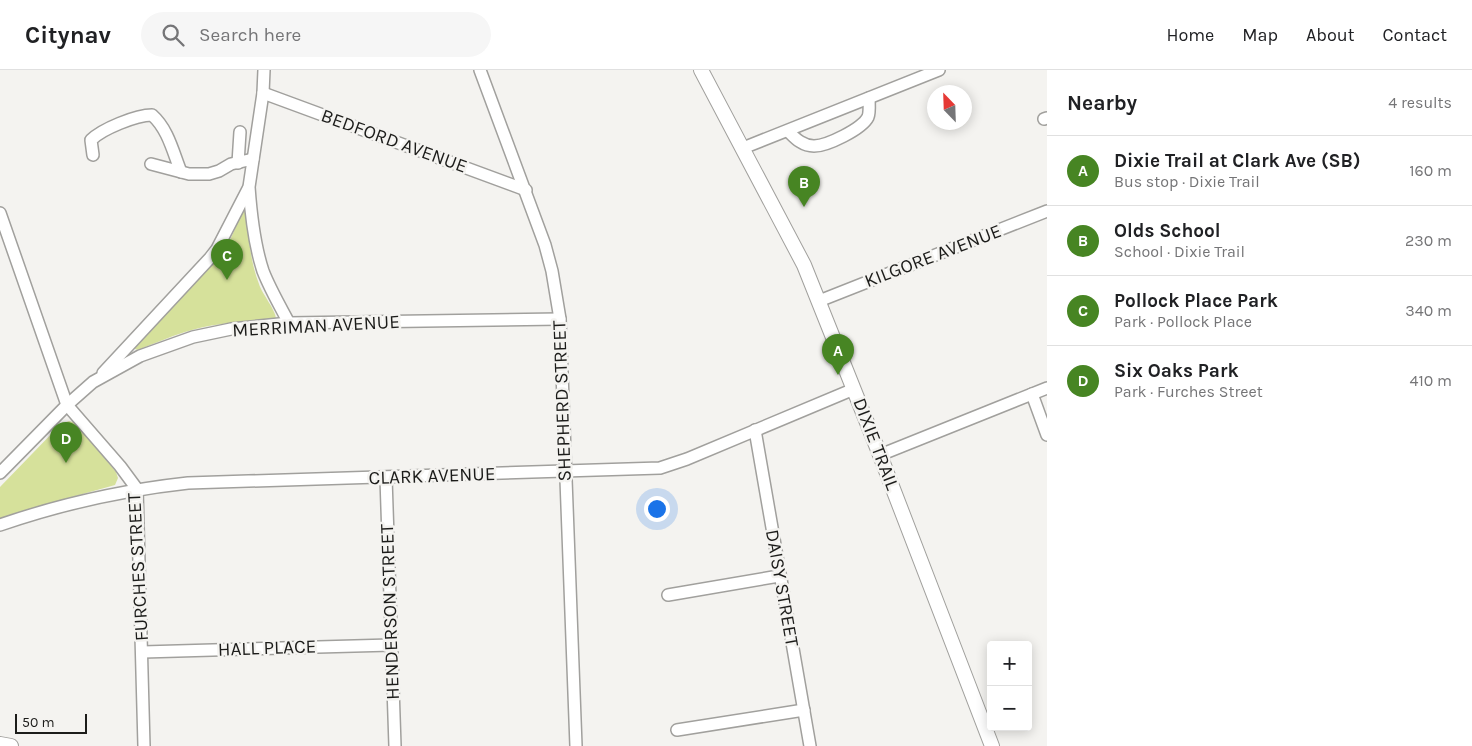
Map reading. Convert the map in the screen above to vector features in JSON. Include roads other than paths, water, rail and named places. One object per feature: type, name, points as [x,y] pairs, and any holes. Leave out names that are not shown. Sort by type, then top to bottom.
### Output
[{"type":"main road","name":"DIXIE TRAIL","points":[[701,70],[793,242],[819,301],[992,746]]},
{"type":"main road","points":[[0,744],[11,746]]},
{"type":"street","points":[[264,70],[263,93],[249,187],[259,259],[267,280],[289,323]]},
{"type":"street","name":"SHEPHERD STREET","points":[[480,70],[526,190],[548,254],[560,318],[576,746]]},
{"type":"street","points":[[743,148],[939,70]]},
{"type":"street","name":"BEDFORD AVENUE","points":[[263,93],[526,190]]},
{"type":"street","points":[[788,131],[796,140],[805,144],[814,146],[829,141],[857,129],[862,124],[868,117],[869,98]]},
{"type":"street","points":[[94,154],[92,140],[95,136],[143,115],[152,115],[160,122],[181,172]]},
{"type":"street","points":[[238,163],[240,132]]},
{"type":"street","points":[[151,164],[189,174],[209,174],[253,159]]},
{"type":"street","points":[[94,382],[210,258],[226,232],[249,187]]},
{"type":"street","name":"KILGORE AVENUE","points":[[819,301],[1047,211]]},
{"type":"street","name":"FURCHES STREET","points":[[0,213],[67,405],[120,466],[137,489],[143,652],[144,746]]},
{"type":"street","name":"MERRIMAN AVENUE","points":[[0,473],[67,405],[94,382],[140,356],[193,337],[231,329],[289,323],[560,318]]},
{"type":"street","points":[[880,455],[1047,388]]},
{"type":"street","name":"CLARK AVENUE","points":[[0,525],[68,504],[137,489],[188,483],[660,468],[687,459],[854,389]]},
{"type":"street","points":[[1032,394],[1047,434]]},
{"type":"street","name":"DAISY STREET","points":[[755,430],[810,746]]},
{"type":"street","name":"HENDERSON STREET","points":[[386,478],[395,746]]},
{"type":"street","points":[[668,594],[779,576]]},
{"type":"street","name":"HALL PLACE","points":[[143,652],[391,645]]},
{"type":"street","points":[[677,730],[804,710]]},
{"type":"place","name":"Olds School","points":[[804,207]]},
{"type":"place","name":"Pollock Place Park","points":[[227,280]]},
{"type":"place","name":"Dixie Trail at Clark Ave (SB)","points":[[838,375]]},
{"type":"place","name":"Six Oaks Park","points":[[66,463]]}]
